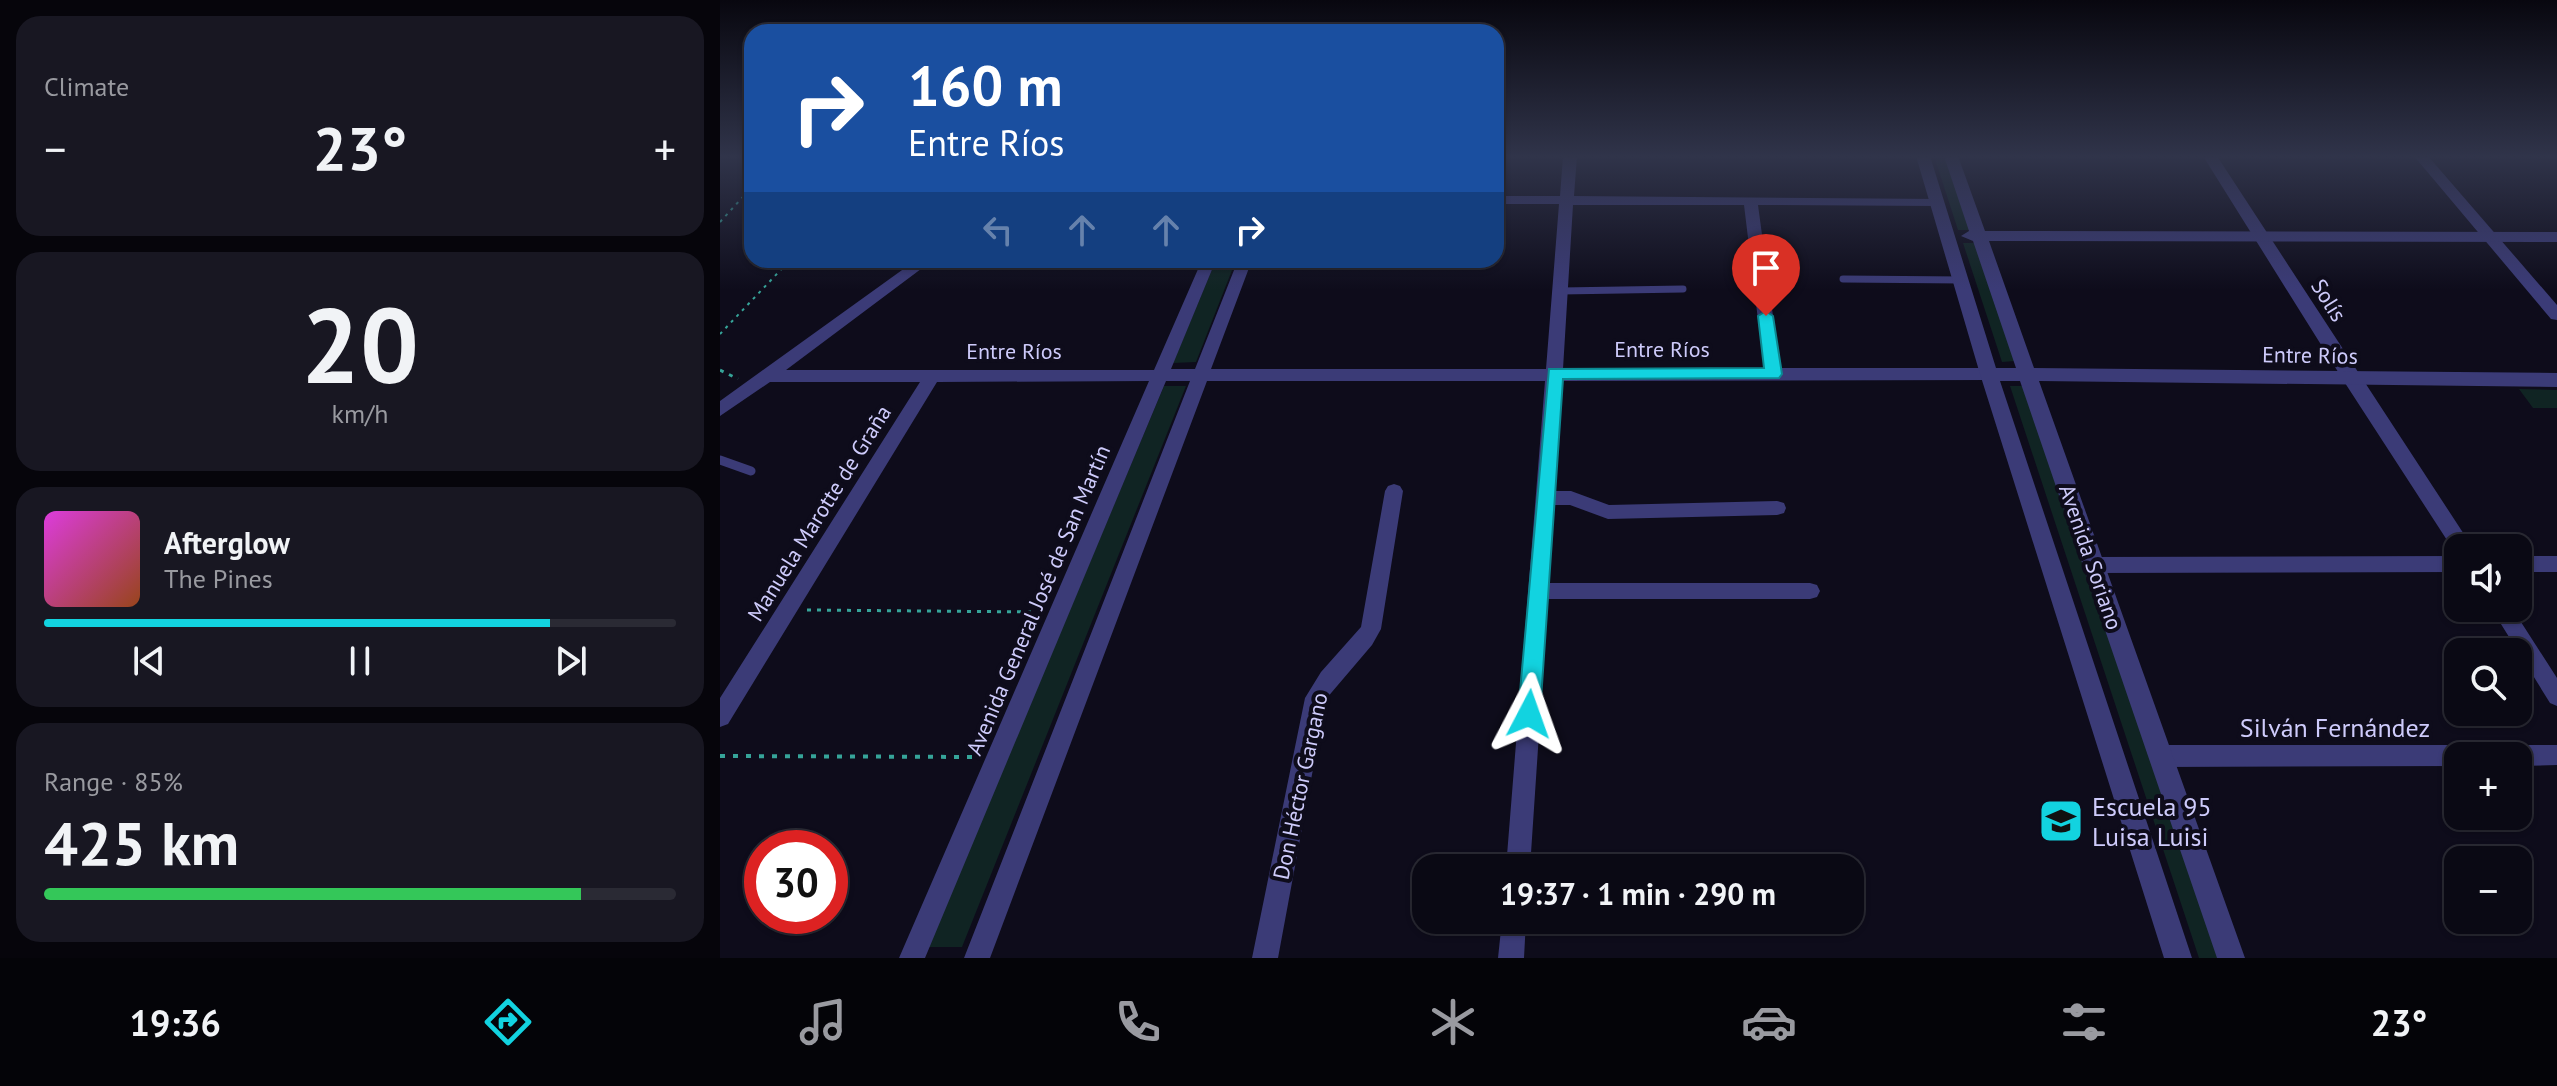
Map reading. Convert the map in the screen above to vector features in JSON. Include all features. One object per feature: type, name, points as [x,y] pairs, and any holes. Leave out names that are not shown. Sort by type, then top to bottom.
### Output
[{"type":"street","points":[[1519,854],[1567,201]]},
{"type":"street","points":[[1723,201],[1937,202]]},
{"type":"street","points":[[1750,201],[1773,374]]},
{"type":"street","name":"Avenida Soriano","points":[[1967,201],[2231,958]]},
{"type":"street","name":"Solís","points":[[2238,201],[2454,534]]},
{"type":"street","points":[[2460,201],[2557,315]]},
{"type":"street","name":"Avenida Soriano","points":[[1937,202],[1989,374],[2178,958]]},
{"type":"street","points":[[1949,235],[2557,237]]},
{"type":"street","points":[[720,410],[915,268]]},
{"type":"street","name":"Avenida General José de San Martín","points":[[912,958],[1205,268]]},
{"type":"street","points":[[977,958],[1242,268]]},
{"type":"street","name":"Entre Ríos","points":[[766,376],[2027,374],[2557,380]]},
{"type":"street","name":"Manuela Marotte de Graña","points":[[720,717],[933,375]]},
{"type":"street","name":"Don Héctor Gargano","points":[[1265,958],[1316,698],[1324,678],[1363,643],[1371,629],[1394,491]]},
{"type":"street","points":[[1546,498],[1571,498],[1608,512],[1777,508]]},
{"type":"street","points":[[2094,565],[2444,564]]},
{"type":"street","points":[[2532,564],[2557,564]]},
{"type":"street","points":[[1538,591],[1810,591]]},
{"type":"street","points":[[2510,622],[2557,696]]},
{"type":"street","name":"Silván Fernández","points":[[2160,756],[2557,755]]},
{"type":"street","points":[[1511,958],[1513,934]]},
{"type":"lane","points":[[1843,279],[1963,280]]},
{"type":"lane","points":[[1561,291],[1683,289]]},
{"type":"lane","points":[[720,460],[751,471]]},
{"type":"path","points":[[720,222],[739,201]]},
{"type":"path","points":[[720,334],[782,268]]},
{"type":"path","points":[[787,610],[1059,612]]},
{"type":"path","points":[[720,756],[998,757]]},
{"type":"green space","points":[[1948,201],[1960,201],[1970,230],[1958,230]]},
{"type":"green space","points":[[1963,243],[1975,243],[2015,361],[2002,362]]},
{"type":"green space","points":[[1213,268],[1233,268],[1196,362],[1173,363]]},
{"type":"green space","points":[[1164,386],[1186,386],[962,947],[928,947]]},
{"type":"green space","points":[[2010,386],[2024,386],[2220,958],[2199,958]]},
{"type":"green space","points":[[2519,389],[2557,390],[2557,408],[2533,408]]},
{"type":"place","name":"Escuela 95 Luisa Luisi","points":[[2061,821]]},
{"type":"route","points":[[1529,714],[1555,373],[1773,374],[1766,316]]}]
